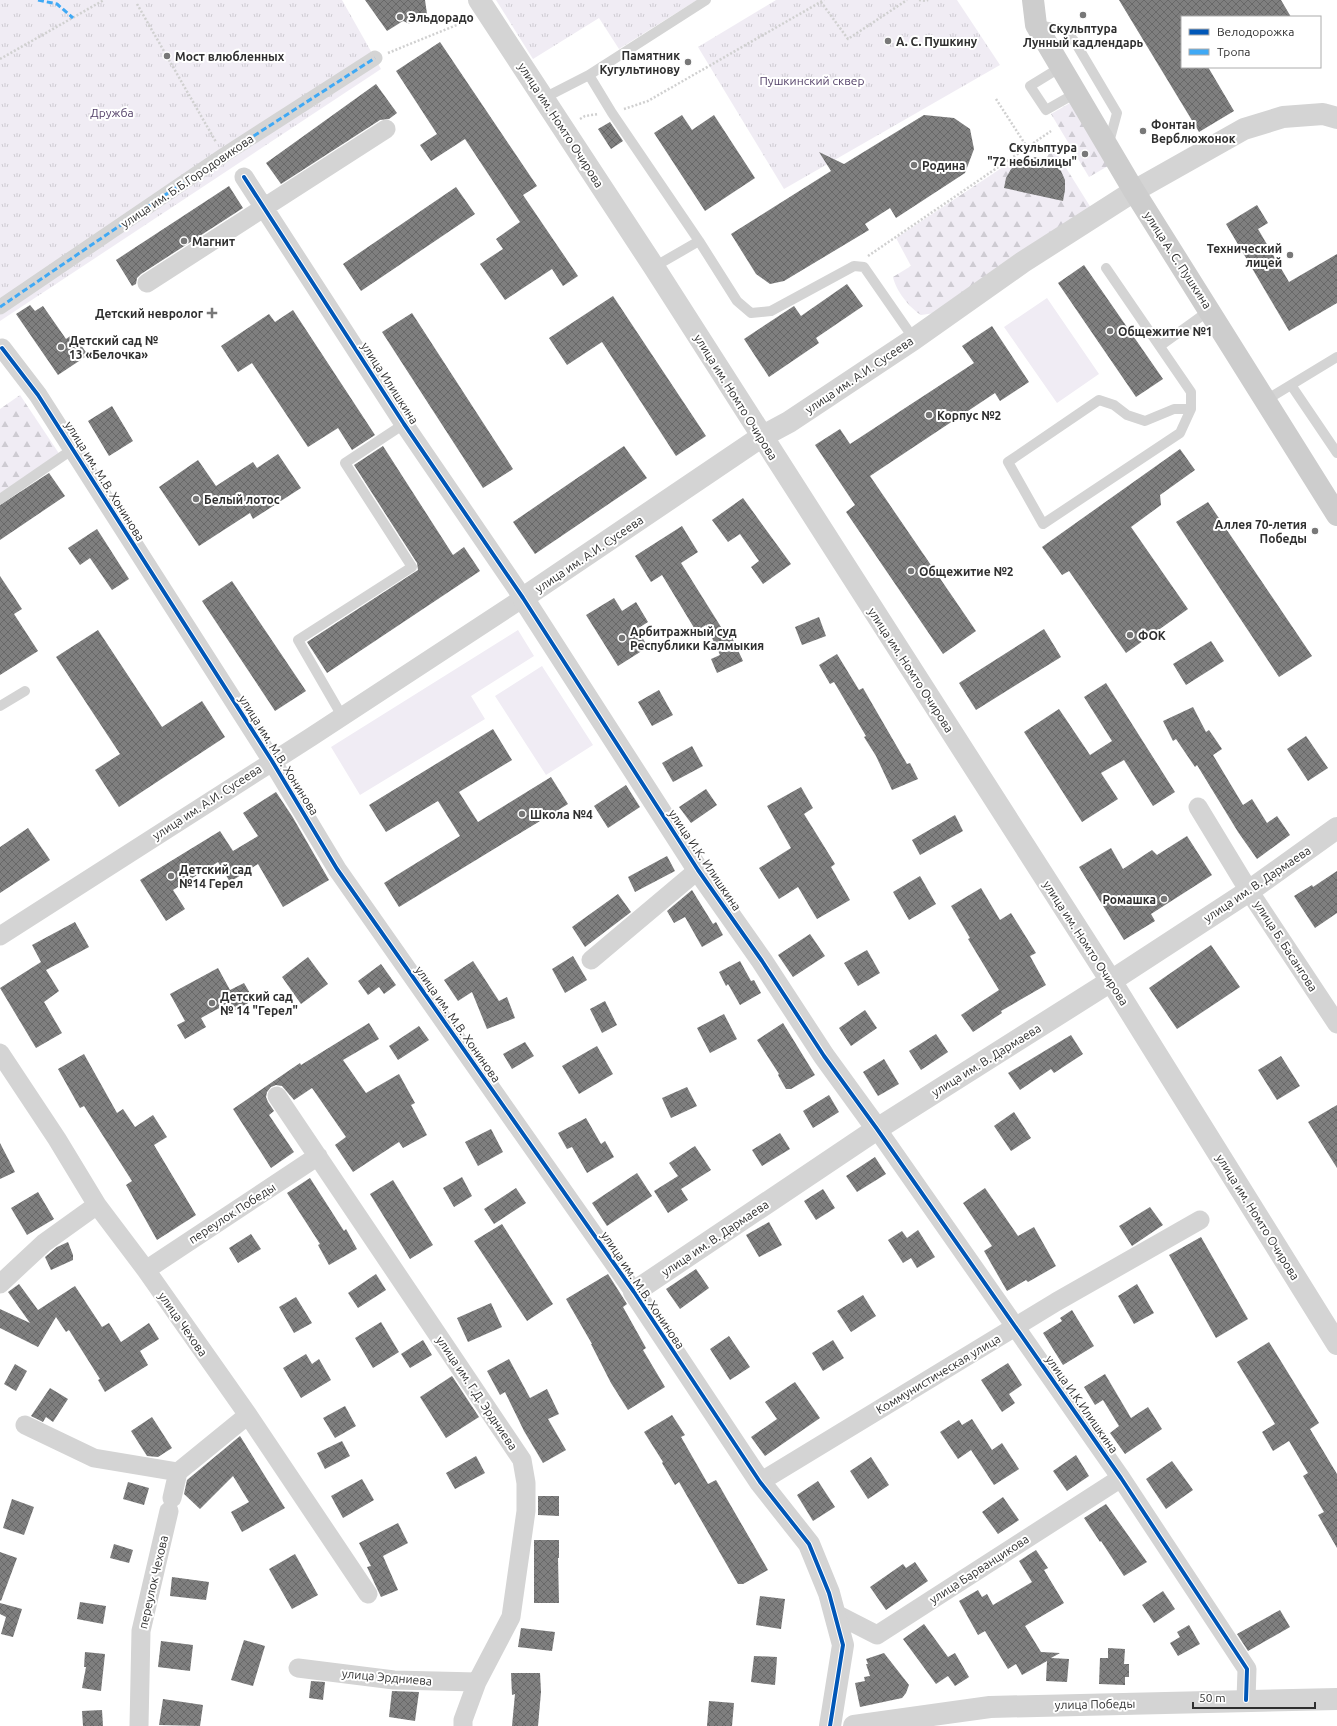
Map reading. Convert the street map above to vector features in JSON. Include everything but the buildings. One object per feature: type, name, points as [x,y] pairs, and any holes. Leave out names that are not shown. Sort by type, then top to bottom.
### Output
[{"type":"main road","name":"улица А. С. Пушкина","points":[[1033,0],[1036,25],[1108,148],[1336,512]]},
{"type":"street","name":"улица им. Номто Очирова","points":[[479,0],[654,267],[761,437],[1111,981],[1337,1344]]},
{"type":"street","name":"улица им. Б.Б.Городовикова","points":[[0,308],[224,156],[375,58]]},
{"type":"street","name":"улица им. А.И. Сусеева","points":[[0,936],[523,598],[761,437],[789,422],[914,339],[1023,262],[1134,191],[1244,129],[1283,117],[1323,114],[1337,118]]},
{"type":"street","points":[[147,283],[386,129]]},
{"type":"street","name":"улица Илишкина","points":[[244,177],[404,424],[523,598]]},
{"type":"street","name":"улица им. М.В. Хонинова","points":[[2,348],[38,395],[73,449],[272,761],[337,869],[634,1292],[760,1482],[809,1544],[829,1593],[843,1646],[830,1726]]},
{"type":"street","name":"улица И.К. Илишкина","points":[[523,598],[698,870],[762,961],[824,1056],[877,1130]]},
{"type":"street","name":"улица Б. Басангова","points":[[1198,807],[1249,890],[1337,1024]]},
{"type":"street","name":"улица им. В. Дармаева","points":[[634,1292],[877,1130],[1111,981],[1249,890],[1337,828]]},
{"type":"street","points":[[591,960],[698,870]]},
{"type":"street","name":"улица Чехова","points":[[0,1053],[98,1205],[146,1270],[248,1415],[368,1594]]},
{"type":"street","name":"улица им. Г.Д. Эрдниева","points":[[277,1096],[522,1460],[526,1483],[526,1511],[511,1617],[477,1682],[463,1720],[463,1726]]},
{"type":"street","name":"улица И.К.Илишкина","points":[[877,1130],[1121,1478],[1247,1669],[1246,1700]]},
{"type":"street","name":"переулок Победы","points":[[146,1270],[318,1156]]},
{"type":"street","points":[[0,1284],[44,1243],[98,1205]]},
{"type":"street","name":"Коммунистическая улица","points":[[760,1482],[1015,1326],[1200,1220]]},
{"type":"street","points":[[25,1425],[94,1458],[178,1472],[248,1415]]},
{"type":"street","name":"переулок Чехова","points":[[139,1726],[142,1631],[178,1472]]},
{"type":"street","name":"улица Барванцикова","points":[[834,1613],[877,1635],[1121,1478]]},
{"type":"street","name":"улица Эрдниева","points":[[298,1668],[394,1680],[477,1682]]},
{"type":"street","name":"улица Победы","points":[[854,1726],[990,1706],[1337,1699]]},
{"type":"lane","points":[[544,98],[589,75],[706,0]]},
{"type":"lane","points":[[1036,25],[1065,30],[1075,42],[1109,100],[1117,114],[1108,148]]},
{"type":"lane","points":[[1061,67],[1030,86],[1046,110],[1076,93]]},
{"type":"lane","points":[[589,75],[612,113],[699,241],[737,301],[751,313],[771,311],[854,266],[864,267],[914,339]]},
{"type":"lane","points":[[654,267],[699,241]]},
{"type":"lane","points":[[1106,268],[1191,392],[1192,409],[1180,432],[1043,524],[1008,462],[1099,400],[1114,405],[1127,415],[1145,421],[1174,409],[1192,409]]},
{"type":"lane","points":[[1160,346],[1210,310]]},
{"type":"lane","points":[[1266,400],[1337,357]]},
{"type":"lane","points":[[1291,386],[1337,453]]},
{"type":"lane","points":[[342,716],[298,640],[412,567],[345,463],[404,424]]},
{"type":"lane","points":[[0,498],[73,449]]},
{"type":"lane","points":[[0,706],[24,691]]},
{"type":"path","points":[[0,60],[104,0]]},
{"type":"path","points":[[564,129],[585,116],[612,113],[648,101],[823,1],[848,39],[907,0]]},
{"type":"path","points":[[919,0],[928,0]]},
{"type":"path","points":[[137,4],[224,156]]},
{"type":"path","points":[[375,58],[464,22]]},
{"type":"path","points":[[996,99],[1027,147]]},
{"type":"path","points":[[854,266],[1051,130]]},
{"type":"green space","name":"Дружба","points":[[0,0],[342,0],[381,69],[0,321]]},
{"type":"green space","points":[[496,0],[697,0],[619,49],[599,18],[533,59]]},
{"type":"green space","name":"Пушкинский сквер","points":[[776,0],[957,0],[1000,65],[784,189],[698,47]]},
{"type":"green space","points":[[1070,103],[1108,166],[1089,177],[1051,114]]},
{"type":"green space","points":[[1053,147],[1091,208],[935,313],[921,315],[916,312],[900,293],[893,277],[911,266],[896,238],[1009,163],[1011,169],[1006,178],[1063,201],[1065,187],[1063,176],[1057,167],[1046,159]]},
{"type":"green space","points":[[1047,298],[1099,374],[1057,403],[1004,327]]},
{"type":"green space","points":[[20,395],[60,455],[0,496],[0,409]]},
{"type":"green space","points":[[518,630],[534,656],[471,696],[485,719],[360,795],[331,747]]},
{"type":"green space","points":[[542,666],[593,745],[546,775],[495,696]]},
{"type":"marked path","points":[[38,0],[57,4],[73,18]]},
{"type":"marked path","points":[[0,307],[224,155],[375,58]]},
{"type":"cycle path","points":[[244,177],[404,424],[523,598],[698,870],[762,961],[824,1056],[877,1129],[1121,1478],[1247,1669],[1246,1700]]},
{"type":"cycle path","points":[[2,348],[38,395],[272,761],[337,869],[634,1292],[760,1482],[809,1544],[829,1593],[843,1645],[830,1726]]},
{"type":"place","name":"Скульптура Лунный кадлендарь","points":[[1083,15]]},
{"type":"place","name":"Эльдорадо","points":[[400,17]]},
{"type":"place","name":"А. С. Пушкину","points":[[888,41]]},
{"type":"place","name":"Мост влюбленных","points":[[167,56]]},
{"type":"place","name":"Памятник Кугультинову","points":[[688,62]]},
{"type":"place","name":"Фонтан Верблюжонок","points":[[1143,131]]},
{"type":"place","name":"Скульптура \"72 небылицы\"","points":[[1085,154]]},
{"type":"place","name":"Родина","points":[[914,165]]},
{"type":"place","name":"Магнит","points":[[184,241]]},
{"type":"place","name":"Технический лицей","points":[[1290,255]]},
{"type":"place","name":"Детский невролог","points":[[212,313]]},
{"type":"place","name":"Общежитие №1","points":[[1110,331]]},
{"type":"place","name":"Детский сад № 13 «Белочка»","points":[[61,347]]},
{"type":"place","name":"Корпус №2","points":[[929,415]]},
{"type":"place","name":"Белый лотос","points":[[196,499]]},
{"type":"place","name":"Аллея 70-летия Победы","points":[[1315,531]]},
{"type":"place","name":"Общежитие №2","points":[[911,571]]},
{"type":"place","name":"ФОК","points":[[1130,635]]},
{"type":"place","name":"Арбитражный суд Республики Калмыкия","points":[[622,638]]},
{"type":"place","name":"Школа №4","points":[[522,814]]},
{"type":"place","name":"Детский сад №14 Герел","points":[[171,876]]},
{"type":"place","name":"Ромашка","points":[[1164,899]]},
{"type":"place","name":"Детский сад № 14 \"Герел\"","points":[[212,1003]]}]
